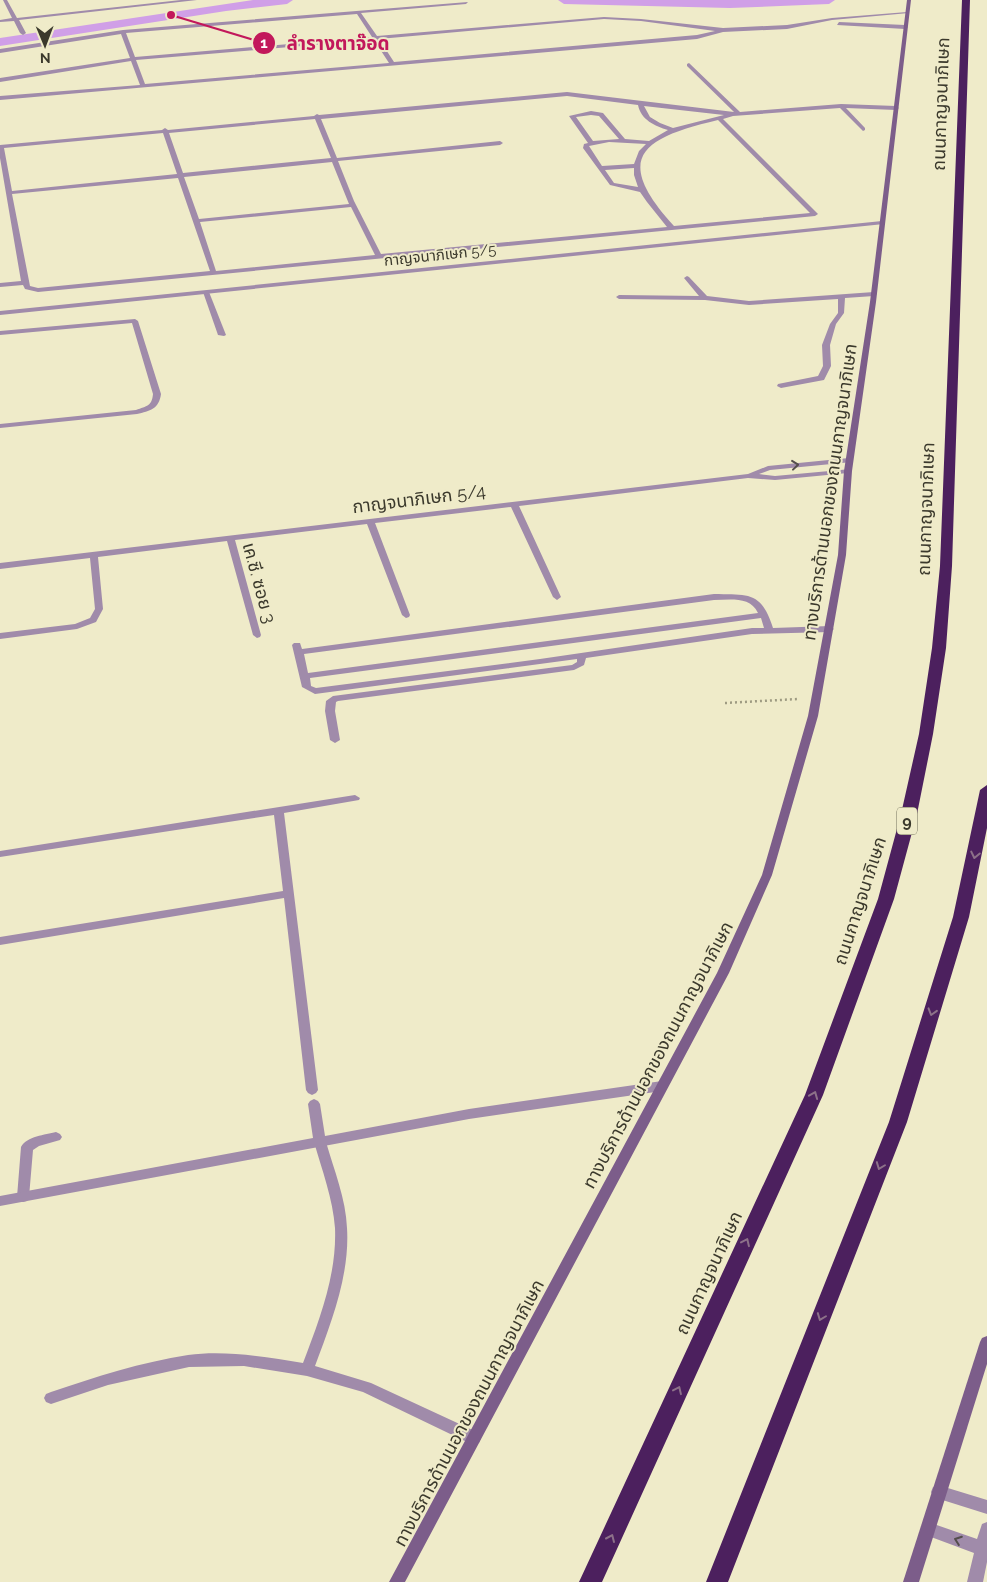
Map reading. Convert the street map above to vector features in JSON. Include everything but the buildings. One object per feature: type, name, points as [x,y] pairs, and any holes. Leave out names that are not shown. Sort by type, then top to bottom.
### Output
[{"type":"highway","name":"ถนนกาญจนาภิเษก","points":[[590,1582],[814,1095],[886,898],[908,814],[926,734],[939,648],[945,575],[966,0]]},
{"type":"highway","points":[[716,1582],[898,1122],[962,918],[987,790]]},
{"type":"main road","name":"ทางบริการด้านนอกของถนนกาญจนาภิเษก","points":[[397,1582],[724,973],[767,875],[816,698],[830,629],[842,555],[849,460],[874,294],[904,27],[909,0]]},
{"type":"main road","points":[[912,1582],[938,1492],[982,1374],[987,1342]]},
{"type":"street","points":[[5,0],[23,33]]},
{"type":"street","points":[[0,21],[85,15],[106,7],[195,0]]},
{"type":"street","points":[[0,51],[123,32],[466,3]]},
{"type":"street","points":[[358,12],[392,63]]},
{"type":"street","points":[[0,80],[135,59],[604,18],[641,20],[723,30],[787,27],[907,13]]},
{"type":"street","points":[[870,16],[872,24]]},
{"type":"street","points":[[818,22],[904,27]]},
{"type":"street","points":[[0,98],[697,37],[723,30]]},
{"type":"street","points":[[123,32],[135,59],[143,86]]},
{"type":"street","points":[[689,65],[736,114]]},
{"type":"street","points":[[719,118],[815,214],[38,290],[26,288],[1,147],[165,130],[567,94],[736,114]]},
{"type":"street","points":[[641,104],[641,110],[647,118],[660,126],[674,130]]},
{"type":"street","points":[[841,106],[863,129]]},
{"type":"street","points":[[672,228],[642,190],[635,166],[635,161],[650,142],[674,130],[736,114],[841,106],[896,108]]},
{"type":"street","points":[[591,143],[572,116],[591,113],[601,114],[623,140]]},
{"type":"street","points":[[317,116],[353,205],[379,256]]},
{"type":"street","points":[[165,130],[214,273]]},
{"type":"street","points":[[642,190],[612,184],[586,148],[586,145],[623,140],[650,142]]},
{"type":"street","points":[[0,198],[9,195],[180,176],[500,143]]},
{"type":"street","points":[[600,168],[635,166]]},
{"type":"street","points":[[195,221],[353,205]]},
{"type":"street","name":"กาญจนาภิเษก 5/5","points":[[0,313],[882,223]]},
{"type":"street","points":[[686,278],[705,298]]},
{"type":"street","points":[[0,285],[25,283]]},
{"type":"street","points":[[206,292],[222,335]]},
{"type":"street","points":[[619,297],[705,298],[749,303],[874,294]]},
{"type":"street","points":[[780,386],[821,378],[827,366],[826,345],[833,324],[841,313],[842,296]]},
{"type":"street","points":[[0,333],[135,321],[157,394],[156,402],[150,408],[137,412],[0,426]]},
{"type":"street","name":"กาญจนาภิเษก 5/4","points":[[748,476],[768,468],[849,460]]},
{"type":"street","name":"กาญจนาภิเษก 5/4","points":[[0,566],[748,476],[775,478],[848,471]]},
{"type":"street","points":[[514,504],[557,597]]},
{"type":"street","points":[[370,522],[406,616]]},
{"type":"street","name":"เค.ซี. ซอย 3","points":[[230,538],[257,635]]},
{"type":"street","points":[[0,636],[77,626],[93,620],[99,609],[94,555]]},
{"type":"street","points":[[768,630],[762,608],[754,600],[748,598],[714,597],[298,648],[307,688],[315,691],[768,630],[830,629]]},
{"type":"street","points":[[304,676],[764,616]]},
{"type":"street","points":[[335,740],[330,710],[331,701],[336,698],[574,667],[581,663],[582,656]]},
{"type":"street","points":[[0,854],[355,798]]},
{"type":"street","points":[[279,811],[312,1090]]},
{"type":"street","points":[[0,941],[289,894]]},
{"type":"street","points":[[0,1202],[469,1114],[662,1086]]},
{"type":"street","points":[[307,1370],[326,1316],[337,1271],[341,1229],[320,1142],[314,1104]]},
{"type":"street","points":[[23,1197],[27,1146],[56,1137]]},
{"type":"street","points":[[51,1398],[108,1378],[188,1361],[244,1360],[307,1370],[366,1387],[474,1438]]},
{"type":"street","points":[[938,1492],[987,1507]]},
{"type":"street","points":[[928,1529],[985,1549]]},
{"type":"street","points":[[975,1582],[985,1549],[987,1529]]},
{"type":"path","points":[[724,704],[816,698]]},
{"type":"waterway","points":[[0,42],[226,7],[287,0]]},
{"type":"waterway","points":[[564,0],[730,4],[829,0]]},
{"type":"place","name":"ลำรางตาจ๊อด","points":[[171,15]]}]
